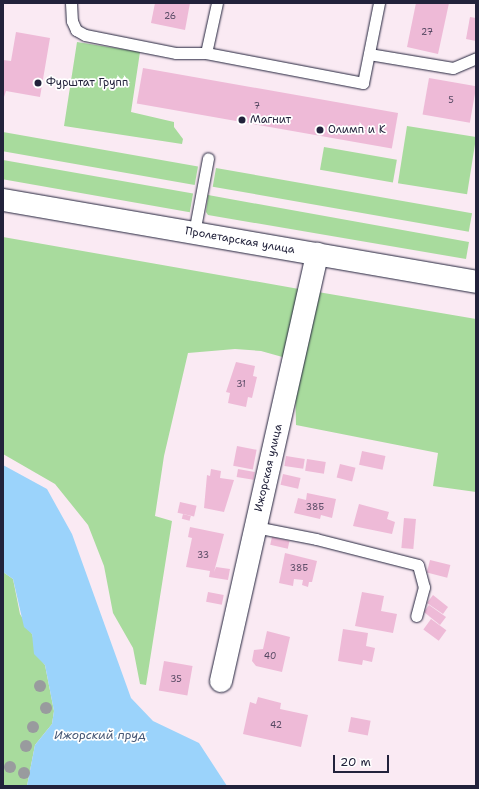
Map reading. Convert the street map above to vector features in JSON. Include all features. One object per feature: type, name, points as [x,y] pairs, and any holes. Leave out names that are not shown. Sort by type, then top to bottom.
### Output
[{"type":"main road","name":"Пролетарская улица","points":[[3,200],[476,282]]},
{"type":"main road","name":"Ижорская улица","points":[[221,682],[317,254]]},
{"type":"lane","points":[[71,3],[76,30],[85,35],[176,53],[206,53],[363,83],[379,3]]},
{"type":"lane","points":[[206,53],[217,3]]},
{"type":"lane","points":[[369,54],[453,68],[476,58]]},
{"type":"lane","points":[[194,233],[208,158]]},
{"type":"lane","points":[[255,527],[316,539],[418,565],[424,587],[416,616]]},
{"type":"green space","points":[[77,42],[140,52],[131,112],[174,122],[174,127],[183,139],[182,144],[64,126]]},
{"type":"green space","points":[[407,126],[476,137],[467,194],[398,183]]},
{"type":"green space","points":[[3,132],[198,166],[195,185],[3,151]]},
{"type":"green space","points":[[324,147],[397,160],[393,183],[320,170]]},
{"type":"green space","points":[[3,160],[193,194],[190,212],[3,179]]},
{"type":"green space","points":[[216,168],[472,213],[469,232],[213,187]]},
{"type":"green space","points":[[208,195],[469,242],[466,259],[208,215],[206,212]]},
{"type":"green space","points":[[3,237],[299,289],[286,358],[261,351],[235,349],[188,353],[164,456],[155,516],[172,521],[146,685],[140,684],[133,648],[113,613],[104,566],[88,525],[55,484],[3,454]]},
{"type":"green space","points":[[318,292],[476,319],[476,492],[433,486],[438,453],[296,425],[295,384]]},
{"type":"green space","points":[[3,572],[13,579],[20,614],[32,634],[38,656],[45,665],[54,711],[52,724],[35,745],[27,786],[3,786]]},
{"type":"water","name":"Ижорский пруд","points":[[3,465],[47,489],[72,534],[131,698],[153,721],[199,743],[227,786],[27,786],[35,745],[52,724],[54,711],[45,665],[34,654],[32,634],[24,627],[13,579],[3,572]]},
{"type":"building","points":[[155,3],[190,3],[185,30],[151,23]]},
{"type":"building","points":[[416,3],[449,3],[438,54],[407,47]]},
{"type":"building","points":[[470,17],[476,18],[476,41],[466,39]]},
{"type":"building","points":[[16,32],[50,38],[40,97],[6,91],[3,100],[3,60],[11,61]]},
{"type":"building","points":[[143,68],[398,113],[392,148],[137,103]]},
{"type":"building","points":[[429,78],[476,86],[470,123],[423,114]]},
{"type":"building","points":[[236,362],[255,366],[253,376],[257,377],[252,398],[248,397],[246,407],[228,403],[230,393],[226,392]]},
{"type":"building","points":[[237,446],[257,450],[253,469],[233,466]]},
{"type":"building","points":[[362,451],[385,456],[383,470],[359,465]]},
{"type":"building","points":[[286,456],[305,459],[303,469],[284,466]]},
{"type":"building","points":[[307,459],[326,462],[324,474],[305,471]]},
{"type":"building","points":[[340,464],[356,468],[352,481],[337,478]]},
{"type":"building","points":[[211,469],[221,471],[220,478],[234,480],[224,512],[204,508],[207,475],[210,476]]},
{"type":"building","points":[[238,469],[255,472],[253,480],[237,477]]},
{"type":"building","points":[[283,474],[301,478],[298,489],[281,485]]},
{"type":"building","points":[[307,493],[336,499],[332,518],[321,515],[320,519],[294,513],[298,498],[306,500]]},
{"type":"building","points":[[180,502],[197,506],[194,517],[178,513]]},
{"type":"building","points":[[359,504],[389,512],[387,519],[395,522],[392,534],[353,526]]},
{"type":"building","points":[[183,514],[191,516],[190,521],[182,519]]},
{"type":"building","points":[[404,518],[416,519],[413,549],[401,548]]},
{"type":"building","points":[[190,527],[224,534],[214,572],[216,567],[230,569],[228,580],[209,577],[210,571],[186,567],[192,538],[188,537]]},
{"type":"building","points":[[272,537],[290,541],[288,549],[270,545]]},
{"type":"building","points":[[285,553],[317,561],[312,582],[309,582],[308,587],[302,585],[303,580],[294,579],[293,586],[279,583]]},
{"type":"building","points":[[430,560],[450,565],[447,578],[427,573]]},
{"type":"building","points":[[208,592],[224,595],[222,605],[206,602]]},
{"type":"building","points":[[362,592],[384,596],[381,611],[397,614],[393,633],[355,626]]},
{"type":"building","points":[[433,595],[448,607],[443,614],[427,603]]},
{"type":"building","points":[[429,605],[446,617],[440,625],[424,612]]},
{"type":"building","points":[[431,619],[446,630],[439,641],[423,630]]},
{"type":"building","points":[[343,629],[368,633],[366,646],[375,648],[372,662],[363,660],[362,665],[338,661]]},
{"type":"building","points":[[267,631],[290,637],[282,672],[256,666],[252,661],[254,650],[263,649]]},
{"type":"building","points":[[164,661],[193,666],[187,696],[159,691]]},
{"type":"building","points":[[258,697],[281,703],[280,709],[308,715],[301,747],[243,734],[250,702],[256,704]]},
{"type":"building","points":[[351,717],[371,721],[368,736],[348,732]]},
{"type":"place","name":"Фурштат Групп","points":[[38,83]]},
{"type":"place","name":"Магнит","points":[[242,120]]},
{"type":"place","name":"Олимп и К","points":[[320,130]]}]
